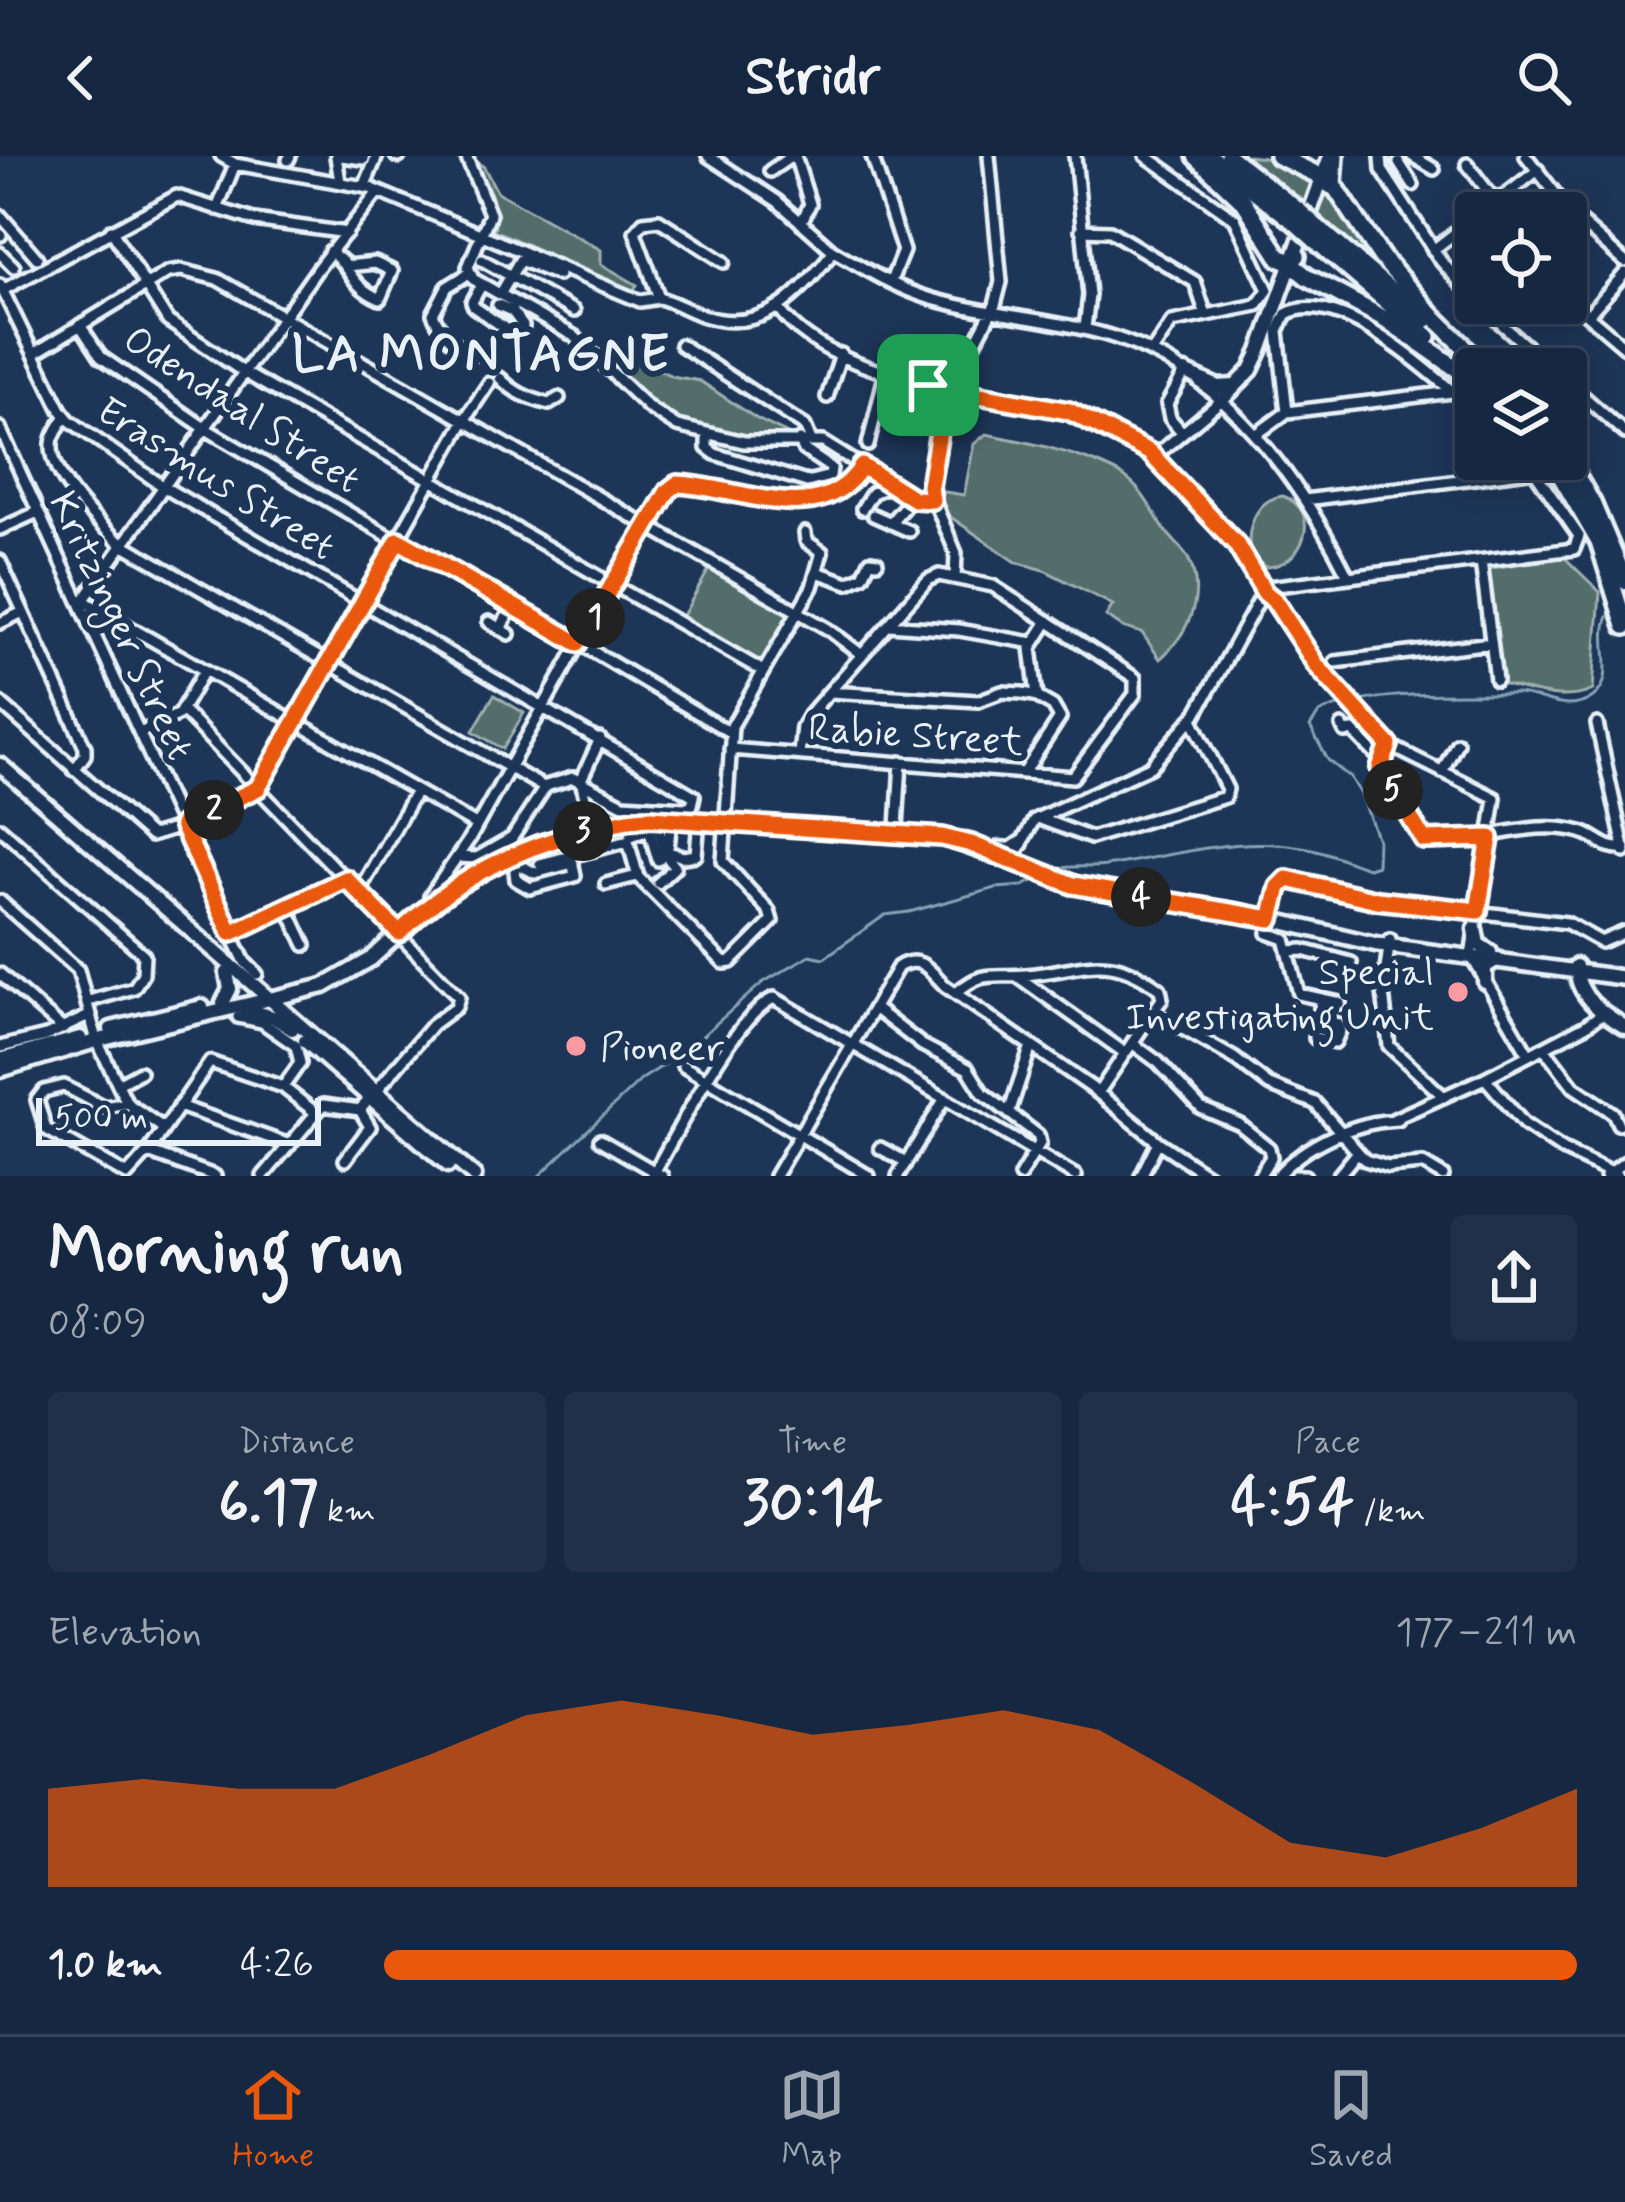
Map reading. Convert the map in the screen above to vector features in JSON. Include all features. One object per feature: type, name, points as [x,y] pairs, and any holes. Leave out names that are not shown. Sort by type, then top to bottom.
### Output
[{"type":"highway","points":[[1196,156],[1234,190],[1291,267],[1387,320],[1455,366]]},
{"type":"highway","points":[[1210,156],[1297,217]]},
{"type":"highway","points":[[1228,156],[1458,348]]},
{"type":"highway","points":[[1277,156],[1327,172],[1408,289],[1464,348]]},
{"type":"highway","points":[[1316,233],[1455,361]]},
{"type":"highway","points":[[1565,480],[1621,581]]},
{"type":"highway","points":[[1578,480],[1599,517],[1621,581],[1623,618]]},
{"type":"main road","points":[[1222,400],[1256,362],[1327,172]]},
{"type":"main road","points":[[1185,372],[1219,387],[1237,386]]},
{"type":"main road","points":[[0,765],[462,1176]]},
{"type":"main road","points":[[118,870],[227,973],[262,999],[308,992],[350,973],[440,896],[518,850],[637,812],[942,837],[1025,857]]},
{"type":"main road","points":[[0,1060],[230,1010],[322,980],[397,931],[430,896],[506,848],[624,820],[699,824],[725,819],[944,831],[1011,850],[1057,876],[1093,884],[1390,942],[1625,975]]},
{"type":"main road","points":[[1475,929],[1478,944],[1495,956]]},
{"type":"main road","points":[[1485,982],[1484,968],[1495,956]]},
{"type":"main road","points":[[1580,971],[1588,979],[1625,975]]},
{"type":"main road","points":[[1580,971],[1603,1013],[1625,1025]]},
{"type":"main road","points":[[1580,971],[1625,1025]]},
{"type":"main road","points":[[227,973],[230,1010]]},
{"type":"main road","points":[[298,1029],[296,1009],[308,992]]},
{"type":"main road","points":[[230,1010],[259,1012],[298,1029]]},
{"type":"main road","points":[[0,1070],[96,1037]]},
{"type":"main road","points":[[373,1095],[474,1176]]},
{"type":"street","points":[[220,156],[236,164],[287,161],[378,191],[629,296],[645,302],[659,298],[713,319],[747,320],[779,309],[808,284],[830,252]]},
{"type":"street","points":[[338,181],[336,156],[364,159]]},
{"type":"street","points":[[364,187],[377,156]]},
{"type":"street","points":[[466,156],[490,211],[468,274],[445,289],[433,314],[443,332],[479,354]]},
{"type":"street","points":[[708,156],[777,201],[830,252],[891,281],[937,301],[1085,328],[1153,350],[1222,400],[1256,434],[1305,500],[1348,576]]},
{"type":"street","points":[[770,171],[794,156],[810,204],[800,223]]},
{"type":"street","points":[[872,156],[902,249],[891,281]]},
{"type":"street","points":[[955,578],[956,553],[930,486],[949,388],[992,311],[1002,270],[989,156]]},
{"type":"street","points":[[1075,156],[1089,295],[1085,328]]},
{"type":"street","points":[[1146,156],[1235,219],[1267,287],[1265,298],[1256,305],[1170,323],[1153,350]]},
{"type":"street","points":[[1381,156],[1382,170],[1455,276]]},
{"type":"street","points":[[1413,185],[1401,166],[1412,156],[1434,169]]},
{"type":"street","points":[[1526,156],[1572,215],[1625,262]]},
{"type":"street","points":[[217,208],[236,164]]},
{"type":"street","points":[[1467,164],[1488,192]]},
{"type":"street","points":[[1509,192],[1538,170]]},
{"type":"street","points":[[378,191],[82,603],[476,825]]},
{"type":"street","points":[[1,289],[177,196],[254,220],[347,233]]},
{"type":"street","points":[[0,215],[37,258]]},
{"type":"street","points":[[659,298],[634,235],[640,225],[661,220],[724,262]]},
{"type":"street","points":[[0,235],[9,225]]},
{"type":"street","points":[[111,230],[168,322],[245,373],[764,671]]},
{"type":"street","points":[[1082,230],[1110,231],[1195,282],[1206,315]]},
{"type":"street","points":[[1433,250],[1455,234]]},
{"type":"street","points":[[0,254],[14,267]]},
{"type":"street","points":[[335,255],[349,266],[375,263],[392,272],[380,299],[355,283],[335,255]]},
{"type":"street","points":[[482,260],[574,310]]},
{"type":"street","points":[[500,299],[520,260],[558,275]]},
{"type":"street","points":[[34,352],[172,271],[226,283],[797,612],[862,655]]},
{"type":"street","points":[[1625,273],[1588,315],[1625,347]]},
{"type":"street","points":[[468,274],[500,299],[578,339],[657,414],[707,435],[747,442],[826,442],[912,498],[932,500]]},
{"type":"street","points":[[629,296],[651,278]]},
{"type":"street","points":[[482,284],[472,302],[482,315],[512,332],[522,332],[514,306]]},
{"type":"street","name":"Erasmus Street","points":[[1,289],[65,417],[164,488],[692,792],[694,802],[687,808],[626,804],[581,780]]},
{"type":"street","points":[[779,309],[798,331],[885,375],[1073,412],[1155,456],[1236,544],[1317,666],[1389,745],[1489,796],[1494,811],[1471,953],[1499,1006],[1535,1052],[1612,1113],[1618,1124]]},
{"type":"street","points":[[1287,412],[1278,328],[1282,317],[1294,310],[1363,322],[1455,394]]},
{"type":"street","points":[[1502,324],[1528,348]]},
{"type":"street","name":"Odendaal Street","points":[[80,326],[100,357],[206,429],[730,733]]},
{"type":"street","points":[[681,345],[805,426],[803,449],[831,468],[830,476],[802,481],[712,453],[706,446],[707,435]]},
{"type":"street","points":[[826,398],[842,354]]},
{"type":"street","points":[[1181,431],[1170,418],[1167,404],[1185,372]]},
{"type":"street","points":[[868,445],[885,375]]},
{"type":"street","points":[[0,703],[148,835],[158,836],[258,788],[464,420],[495,380],[534,400],[549,404],[560,398]]},
{"type":"street","points":[[1256,434],[1287,412],[1452,392]]},
{"type":"street","points":[[1155,456],[1222,400]]},
{"type":"street","points":[[1587,400],[1625,433]]},
{"type":"street","points":[[65,417],[52,443],[60,468],[82,507],[123,544],[545,788]]},
{"type":"street","name":"Kritzinger Street","points":[[0,428],[231,933],[245,962],[257,974]]},
{"type":"street","points":[[472,858],[466,851],[476,825],[668,491],[677,484],[811,502],[845,488],[862,466]]},
{"type":"street","points":[[1305,500],[1459,480]]},
{"type":"street","points":[[1025,857],[1038,818],[1149,769],[1192,719],[1267,591],[1348,576],[1574,549],[1580,536],[1543,480]]},
{"type":"street","points":[[862,509],[872,493],[890,485]]},
{"type":"street","points":[[890,524],[912,498]]},
{"type":"street","points":[[0,529],[38,512]]},
{"type":"street","points":[[873,515],[909,531]]},
{"type":"street","points":[[632,835],[637,876],[725,964],[772,918],[724,864],[730,733],[817,572],[822,550],[806,542],[806,533]]},
{"type":"street","points":[[817,572],[845,584],[861,578],[871,561],[878,562]]},
{"type":"street","points":[[1481,561],[1496,680]]},
{"type":"street","points":[[1,565],[85,747],[74,770]]},
{"type":"street","points":[[799,754],[807,718],[936,575],[993,586],[1138,683],[1135,694],[1073,777]]},
{"type":"street","points":[[499,628],[512,607]]},
{"type":"street","points":[[0,622],[23,612]]},
{"type":"street","points":[[1037,696],[1033,643],[1048,621]]},
{"type":"street","points":[[888,625],[1033,643]]},
{"type":"street","points":[[1334,662],[1491,643]]},
{"type":"street","points":[[140,734],[182,710],[204,671]]},
{"type":"street","points":[[830,692],[978,701],[1005,692],[1037,696],[1057,708],[1060,718],[1026,771]]},
{"type":"street","points":[[182,710],[457,992],[454,1008],[432,1025],[360,1110]]},
{"type":"street","points":[[1038,818],[1090,838],[1224,798],[1228,793],[1192,719]]},
{"type":"street","points":[[1389,745],[1381,770],[1422,837],[1438,842],[1543,829],[1576,831],[1606,848],[1625,850],[1621,810],[1597,724]]},
{"type":"street","points":[[1353,731],[1381,760]]},
{"type":"street","points":[[595,740],[581,780],[596,848]]},
{"type":"street","points":[[1442,772],[1457,743]]},
{"type":"street","name":"Rabie Street","points":[[730,749],[1073,777],[1083,798]]},
{"type":"street","points":[[897,826],[901,762]]},
{"type":"street","points":[[457,857],[472,858],[516,835],[545,788],[581,780]]},
{"type":"street","points":[[359,891],[416,793]]},
{"type":"street","points":[[658,884],[675,867],[667,858],[671,823]]},
{"type":"street","points":[[669,852],[696,855],[699,824]]},
{"type":"street","points":[[0,828],[144,955],[143,974],[136,986],[88,1001]]},
{"type":"street","points":[[572,859],[575,876],[527,888],[517,881],[512,862],[535,873],[649,829]]},
{"type":"street","points":[[430,896],[470,838]]},
{"type":"street","points":[[540,864],[572,859]]},
{"type":"street","points":[[606,884],[637,876]]},
{"type":"street","points":[[231,933],[346,879]]},
{"type":"street","points":[[1340,1004],[1298,993],[1284,938],[1270,921],[1280,885],[1287,879],[1377,900],[1567,923],[1601,942],[1625,932]]},
{"type":"street","points":[[0,901],[78,970],[96,1037],[127,1103],[163,1128]]},
{"type":"street","points":[[286,908],[305,945]]},
{"type":"street","points":[[1390,942],[1383,992],[1389,1046],[1438,1097]]},
{"type":"street","points":[[1288,951],[1304,950],[1351,963]]},
{"type":"street","points":[[775,1176],[899,966],[906,962],[929,967],[956,993],[1209,1176]]},
{"type":"street","points":[[956,993],[981,975],[1016,976],[1092,962],[1126,968],[1161,990],[1162,999],[1098,1093]]},
{"type":"street","points":[[0,974],[63,1028]]},
{"type":"street","points":[[1016,976],[1161,1064],[1202,1109],[1235,1121],[1270,1149],[1259,1176]]},
{"type":"street","points":[[600,1140],[656,1174],[741,1027],[774,998],[1076,1176]]},
{"type":"street","points":[[1316,1038],[1335,1042],[1340,1029],[1318,1017],[1321,1000]]},
{"type":"street","points":[[874,1008],[919,1043],[966,1068],[982,1092],[1040,1138],[1020,1176]]},
{"type":"street","points":[[230,1010],[262,1022],[296,1046],[300,1063],[283,1087]]},
{"type":"street","points":[[1153,1012],[1230,1056],[1269,1085],[1315,1103],[1357,1153],[1382,1166],[1423,1164],[1443,1176]]},
{"type":"street","points":[[1277,1176],[1303,1153],[1343,1133],[1416,1114],[1603,1013]]},
{"type":"street","points":[[0,1047],[91,1015]]},
{"type":"street","points":[[1009,1113],[1030,1046]]},
{"type":"street","points":[[127,1103],[104,1107],[64,1086],[37,1098],[46,1129],[122,1174],[130,1174],[148,1152],[207,1064],[218,1062],[283,1087],[316,1112]]},
{"type":"street","points":[[683,1066],[869,1176]]},
{"type":"street","points":[[118,1084],[140,1072]]},
{"type":"street","points":[[1485,1078],[1528,1127],[1565,1152],[1612,1174],[1625,1162]]},
{"type":"street","points":[[1394,1119],[1462,1090]]},
{"type":"street","points":[[898,1176],[945,1098]]},
{"type":"street","points":[[263,1176],[328,1103],[360,1110],[370,1127],[345,1160]]},
{"type":"street","points":[[179,1106],[290,1145]]},
{"type":"street","points":[[1141,1176],[1158,1142]]},
{"type":"street","points":[[880,1148],[906,1162]]},
{"type":"street","points":[[148,1152],[214,1176]]},
{"type":"street","points":[[1338,1176],[1357,1153]]},
{"type":"green space","points":[[1237,156],[1270,159],[1297,171],[1314,187],[1306,210]]},
{"type":"green space","points":[[472,158],[484,167],[497,192],[601,250],[601,264],[637,285],[632,292],[494,230],[494,202]]},
{"type":"green space","points":[[1325,187],[1412,301],[1313,218]]},
{"type":"green space","points":[[626,354],[672,376],[700,381],[790,435],[718,431],[671,417],[634,388],[621,366]]},
{"type":"green space","points":[[986,434],[1097,463],[1141,492],[1186,555],[1196,588],[1186,626],[1160,659],[1142,633],[1106,616],[1113,605],[1044,570],[1016,562],[936,507],[933,490],[964,495],[974,444]]},
{"type":"green space","points":[[1283,496],[1303,514],[1304,538],[1290,558],[1265,567],[1251,555],[1251,527],[1265,503]]},
{"type":"green space","points":[[1564,557],[1600,592],[1593,690],[1561,696],[1505,685],[1486,569]]},
{"type":"green space","points":[[712,564],[790,612],[762,669],[680,621]]},
{"type":"green space","points":[[494,695],[524,713],[503,749],[473,731]]},
{"type":"waterway","points":[[1051,872],[1210,847],[1262,844],[1316,850],[1368,868],[1377,865],[1378,840],[1361,794],[1351,778],[1328,760],[1310,727],[1319,713],[1364,700],[1414,695],[1513,694],[1563,705],[1583,703],[1601,688],[1605,678],[1605,631],[1612,610]]},
{"type":"waterway","points":[[539,1176],[642,1079],[683,1053],[762,983],[810,955],[824,958],[885,915],[1023,886],[1043,876]]},
{"type":"place","name":"Special Investigating Unit","points":[[1458,992]]},
{"type":"place","name":"Pioneer","points":[[576,1046]]},
{"type":"district","name":"LA MONTAGNE","points":[[482,352]]},
{"type":"route","points":[[928,385],[949,385],[951,390],[1069,411],[1158,459],[1236,544],[1317,666],[1389,745],[1380,769],[1424,840],[1490,838],[1478,911],[1377,900],[1287,879],[1279,887],[1271,919],[1089,889],[942,837],[651,818],[624,820],[518,850],[451,888],[399,933],[346,879],[231,933],[182,825],[258,788],[398,540],[578,643],[668,491],[677,484],[811,502],[845,488],[862,466],[914,499],[932,500],[930,486],[946,389],[928,385]]}]
